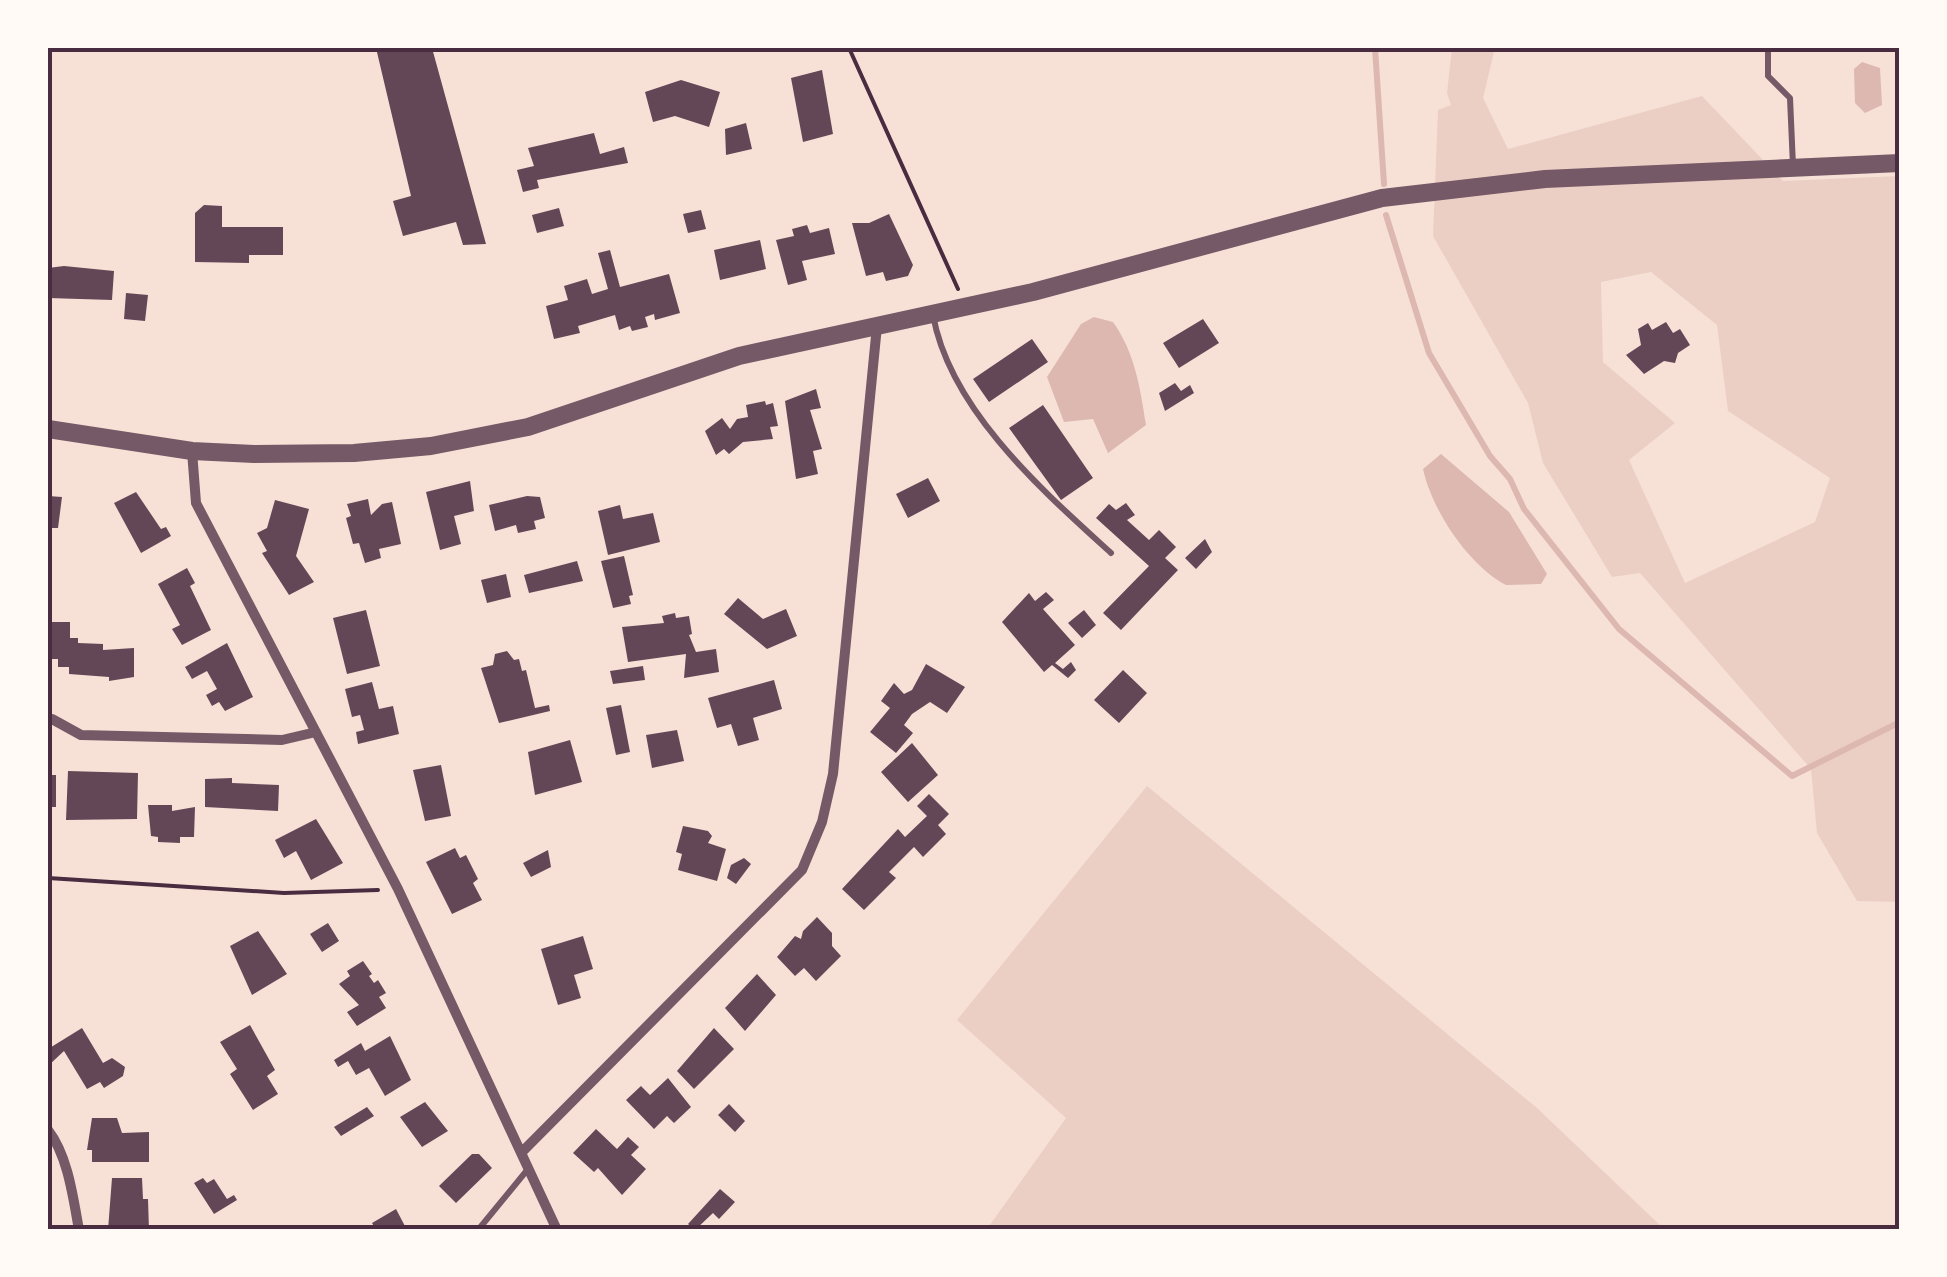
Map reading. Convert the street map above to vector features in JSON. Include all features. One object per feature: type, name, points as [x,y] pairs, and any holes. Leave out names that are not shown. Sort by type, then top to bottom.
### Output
[{"type":"street","points":[[48,430],[192,451],[354,454],[469,440],[562,417],[723,360],[966,307],[1382,198],[1545,179],[1900,163]]},
{"type":"street","points":[[522,1152],[802,870],[822,822],[833,774],[876,326]]},
{"type":"street","points":[[192,451],[196,503],[398,890],[557,1230]]},
{"type":"street","points":[[52,719],[81,735],[282,740],[316,732]]},
{"type":"street","points":[[48,1130],[56,1140],[72,1190],[79,1230]]},
{"type":"lane","points":[[1768,48],[1768,76],[1790,98],[1793,168]]},
{"type":"lane","points":[[932,314],[938,343],[994,436],[1068,516],[1111,553]]},
{"type":"lane","points":[[478,1230],[529,1168]]},
{"type":"path","points":[[849,48],[966,307]]},
{"type":"path","points":[[48,878],[284,893],[398,890]]},
{"type":"shaded area","points":[[1452,48],[1495,48],[1483,98],[1508,149],[1702,96],[1783,181],[1899,176],[1899,902],[1857,901],[1817,833],[1811,769],[1640,573],[1612,577],[1543,463],[1528,403],[1433,236],[1438,110],[1451,105],[1447,93]],"holes":[[[1651,272],[1717,325],[1728,411],[1830,478],[1815,522],[1685,583],[1629,460],[1675,423],[1603,362],[1601,282]]]},
{"type":"shaded area","points":[[1862,62],[1880,68],[1882,105],[1865,113],[1855,103],[1854,69]]},
{"type":"shaded area","points":[[1094,317],[1113,322],[1127,346],[1146,425],[1108,453],[1093,419],[1064,422],[1047,377],[1081,324]]},
{"type":"shaded area","points":[[1441,454],[1509,512],[1547,574],[1541,584],[1506,585],[1465,550],[1434,502],[1423,469]]},
{"type":"shaded area","points":[[1147,786],[1537,1108],[1664,1229],[987,1229],[1066,1118],[957,1020]]},
{"type":"building","points":[[376,48],[432,48],[486,244],[463,245],[456,222],[403,236],[393,201],[411,196]]},
{"type":"building","points":[[822,70],[833,134],[803,142],[791,78]]},
{"type":"building","points":[[681,80],[720,92],[709,127],[675,116],[653,122],[645,92]]},
{"type":"building","points":[[746,123],[752,149],[726,155],[725,129]]},
{"type":"building","points":[[594,133],[600,154],[624,147],[628,163],[537,180],[539,188],[523,192],[517,170],[534,166],[528,148]]},
{"type":"building","points":[[204,205],[222,206],[222,227],[283,227],[283,255],[249,255],[249,263],[195,262],[195,213]]},
{"type":"building","points":[[559,208],[564,226],[537,233],[532,215]]},
{"type":"building","points":[[701,210],[706,229],[688,233],[683,214]]},
{"type":"building","points":[[889,214],[913,265],[908,276],[886,281],[883,272],[866,276],[852,223],[869,223]]},
{"type":"building","points":[[807,225],[810,233],[829,228],[835,254],[802,261],[807,280],[788,285],[776,240],[794,236],[792,229]]},
{"type":"building","points":[[760,240],[766,269],[720,280],[714,250]]},
{"type":"building","points":[[610,250],[620,287],[669,274],[680,313],[655,320],[654,314],[645,317],[648,327],[632,331],[630,326],[619,330],[615,315],[578,326],[580,333],[554,339],[546,306],[568,300],[564,286],[587,279],[592,294],[608,289],[598,253]]},
{"type":"building","points":[[48,268],[114,271],[112,300],[48,298]]},
{"type":"building","points":[[126,293],[148,295],[145,321],[124,319]]},
{"type":"building","points":[[1203,319],[1219,343],[1179,368],[1163,343]]},
{"type":"building","points":[[1666,322],[1673,333],[1680,329],[1690,345],[1678,353],[1675,363],[1664,361],[1644,374],[1626,355],[1641,345],[1638,329],[1648,323],[1652,330]]},
{"type":"building","points":[[1032,339],[1048,362],[989,402],[973,379]]},
{"type":"building","points":[[1175,383],[1181,391],[1190,385],[1194,393],[1165,411],[1159,393]]},
{"type":"building","points":[[816,389],[821,408],[810,410],[822,449],[813,451],[818,474],[796,479],[785,401]]},
{"type":"building","points":[[765,401],[766,405],[773,403],[778,426],[770,427],[773,439],[743,442],[729,454],[724,449],[716,455],[705,431],[722,418],[730,429],[737,419],[748,417],[746,405]]},
{"type":"building","points":[[1043,405],[1093,478],[1061,500],[1009,428]]},
{"type":"building","points":[[928,478],[940,501],[908,518],[896,494]]},
{"type":"building","points":[[470,481],[474,511],[454,516],[461,544],[440,550],[426,492]]},
{"type":"building","points":[[136,492],[161,529],[166,527],[171,536],[141,553],[114,503]]},
{"type":"building","points":[[48,496],[62,497],[58,528],[48,528]]},
{"type":"building","points":[[527,496],[540,497],[545,518],[534,521],[536,529],[518,533],[516,525],[495,531],[489,505]]},
{"type":"building","points":[[368,499],[371,515],[382,504],[392,502],[401,544],[379,549],[381,558],[365,563],[359,543],[353,544],[346,518],[351,516],[347,504]]},
{"type":"building","points":[[275,500],[309,509],[296,556],[314,582],[289,595],[262,553],[267,551],[257,533],[267,528]]},
{"type":"building","points":[[1126,503],[1135,515],[1127,520],[1149,540],[1159,530],[1176,547],[1165,558],[1178,570],[1121,630],[1103,613],[1149,566],[1096,518],[1109,504],[1116,510]]},
{"type":"building","points":[[620,505],[623,519],[653,513],[660,542],[608,555],[598,511]]},
{"type":"building","points":[[1205,539],[1212,552],[1196,569],[1185,558]]},
{"type":"building","points":[[624,556],[633,595],[629,596],[631,604],[613,608],[601,561]]},
{"type":"building","points":[[577,561],[583,581],[529,593],[524,575]]},
{"type":"building","points":[[187,568],[195,583],[190,586],[211,630],[182,645],[172,629],[180,625],[158,584]]},
{"type":"building","points":[[506,574],[511,597],[487,603],[481,580]]},
{"type":"building","points":[[1046,592],[1054,600],[1043,609],[1075,645],[1055,663],[1063,669],[1071,662],[1076,670],[1068,678],[1052,665],[1044,672],[1002,622],[1029,593],[1035,601]]},
{"type":"building","points":[[738,598],[763,619],[786,609],[797,636],[767,649],[724,614]]},
{"type":"building","points":[[366,610],[380,666],[347,674],[333,618]]},
{"type":"building","points":[[1084,610],[1096,625],[1082,638],[1068,623]]},
{"type":"building","points":[[675,613],[676,618],[689,616],[689,635],[696,652],[716,649],[719,672],[684,678],[686,654],[628,662],[622,627],[664,623],[662,616]]},
{"type":"building","points":[[48,622],[70,622],[70,638],[78,638],[78,643],[103,644],[103,650],[134,648],[134,677],[109,681],[109,677],[69,674],[69,667],[58,667],[58,659],[48,659]]},
{"type":"building","points":[[227,643],[253,697],[225,711],[219,702],[212,706],[206,695],[217,689],[207,671],[192,679],[185,667]]},
{"type":"building","points":[[507,651],[514,660],[519,659],[522,671],[526,670],[535,708],[549,705],[550,711],[499,723],[481,668],[493,665],[495,654]]},
{"type":"building","points":[[926,664],[965,687],[947,713],[930,702],[912,714],[904,725],[913,733],[896,753],[870,732],[890,708],[881,701],[894,683],[904,694],[912,690]]},
{"type":"building","points":[[643,666],[645,680],[613,684],[610,671]]},
{"type":"building","points":[[1123,670],[1147,693],[1119,723],[1094,700]]},
{"type":"building","points":[[774,680],[782,709],[753,718],[759,740],[738,746],[731,724],[717,728],[708,698]]},
{"type":"building","points":[[372,682],[379,709],[393,706],[399,734],[358,744],[356,732],[364,730],[360,715],[352,717],[345,689]]},
{"type":"building","points":[[621,705],[630,752],[616,755],[606,708]]},
{"type":"building","points":[[677,730],[684,761],[652,768],[646,735]]},
{"type":"building","points":[[570,740],[582,782],[535,795],[528,752]]},
{"type":"building","points":[[912,743],[938,775],[908,802],[881,772]]},
{"type":"building","points":[[441,765],[451,816],[425,821],[413,770]]},
{"type":"building","points":[[68,771],[138,773],[137,819],[66,820]]},
{"type":"building","points":[[48,775],[56,775],[56,807],[48,807]]},
{"type":"building","points":[[232,778],[232,783],[279,785],[278,811],[205,807],[205,779]]},
{"type":"building","points":[[929,794],[949,814],[938,825],[946,834],[923,857],[914,847],[889,872],[896,878],[864,910],[842,889],[898,829],[905,837],[927,816],[917,806]]},
{"type":"building","points":[[148,805],[172,805],[172,811],[195,807],[194,837],[180,837],[180,843],[158,842],[158,837],[151,836]]},
{"type":"building","points":[[316,819],[343,863],[311,880],[296,851],[284,858],[275,840]]},
{"type":"building","points":[[683,826],[708,831],[712,836],[708,843],[726,849],[717,881],[678,870],[682,854],[676,852]]},
{"type":"building","points":[[455,848],[460,858],[466,855],[478,879],[473,883],[482,900],[452,914],[426,862]]},
{"type":"building","points":[[548,850],[551,867],[531,877],[523,863]]},
{"type":"building","points":[[744,858],[751,864],[736,884],[727,878],[731,865]]},
{"type":"building","points":[[817,917],[832,933],[832,946],[841,956],[816,981],[804,968],[795,976],[777,957],[795,936],[801,939],[803,931]]},
{"type":"building","points":[[328,923],[339,941],[322,952],[310,934]]},
{"type":"building","points":[[258,931],[287,974],[252,995],[230,946]]},
{"type":"building","points":[[583,936],[593,969],[574,975],[581,998],[558,1005],[541,949]]},
{"type":"building","points":[[363,961],[374,983],[378,980],[386,993],[379,997],[386,1008],[357,1026],[347,1012],[359,1005],[339,984],[350,976],[347,971]]},
{"type":"building","points":[[757,974],[776,995],[745,1031],[725,1008]]},
{"type":"building","points":[[250,1025],[275,1070],[267,1076],[278,1094],[253,1110],[230,1074],[237,1069],[220,1042]]},
{"type":"building","points":[[82,1028],[103,1063],[112,1058],[125,1067],[123,1076],[104,1088],[100,1082],[87,1089],[64,1051],[48,1066],[48,1049]]},
{"type":"building","points":[[714,1028],[734,1049],[694,1089],[677,1071]]},
{"type":"building","points":[[390,1036],[411,1080],[385,1096],[369,1068],[356,1075],[348,1061],[338,1067],[334,1060],[361,1043],[365,1051]]},
{"type":"building","points":[[668,1078],[691,1107],[674,1123],[667,1116],[654,1129],[626,1100],[641,1086],[650,1095]]},
{"type":"building","points":[[425,1102],[448,1131],[422,1147],[400,1117]]},
{"type":"building","points":[[729,1104],[745,1121],[735,1132],[718,1115]]},
{"type":"building","points":[[367,1107],[374,1116],[341,1136],[334,1127]]},
{"type":"building","points":[[92,1118],[117,1118],[122,1133],[149,1132],[149,1162],[92,1162],[92,1150],[87,1150]]},
{"type":"building","points":[[596,1129],[617,1149],[628,1137],[639,1147],[631,1155],[646,1169],[622,1195],[598,1168],[594,1172],[573,1153]]},
{"type":"building","points":[[472,1154],[479,1154],[492,1168],[456,1203],[439,1186]]},
{"type":"building","points":[[112,1178],[142,1178],[143,1199],[148,1199],[149,1230],[108,1230]]},
{"type":"building","points":[[203,1178],[207,1183],[214,1179],[227,1199],[234,1195],[237,1200],[214,1214],[194,1183]]},
{"type":"building","points":[[720,1189],[735,1202],[719,1219],[713,1213],[695,1230],[688,1224]]},
{"type":"building","points":[[396,1209],[407,1230],[376,1230],[372,1223]]},
{"type":"waterway","points":[[1375,48],[1384,184]]},
{"type":"waterway","points":[[1386,215],[1429,353],[1490,456],[1510,479],[1524,509],[1619,629],[1792,776],[1900,722]]}]
